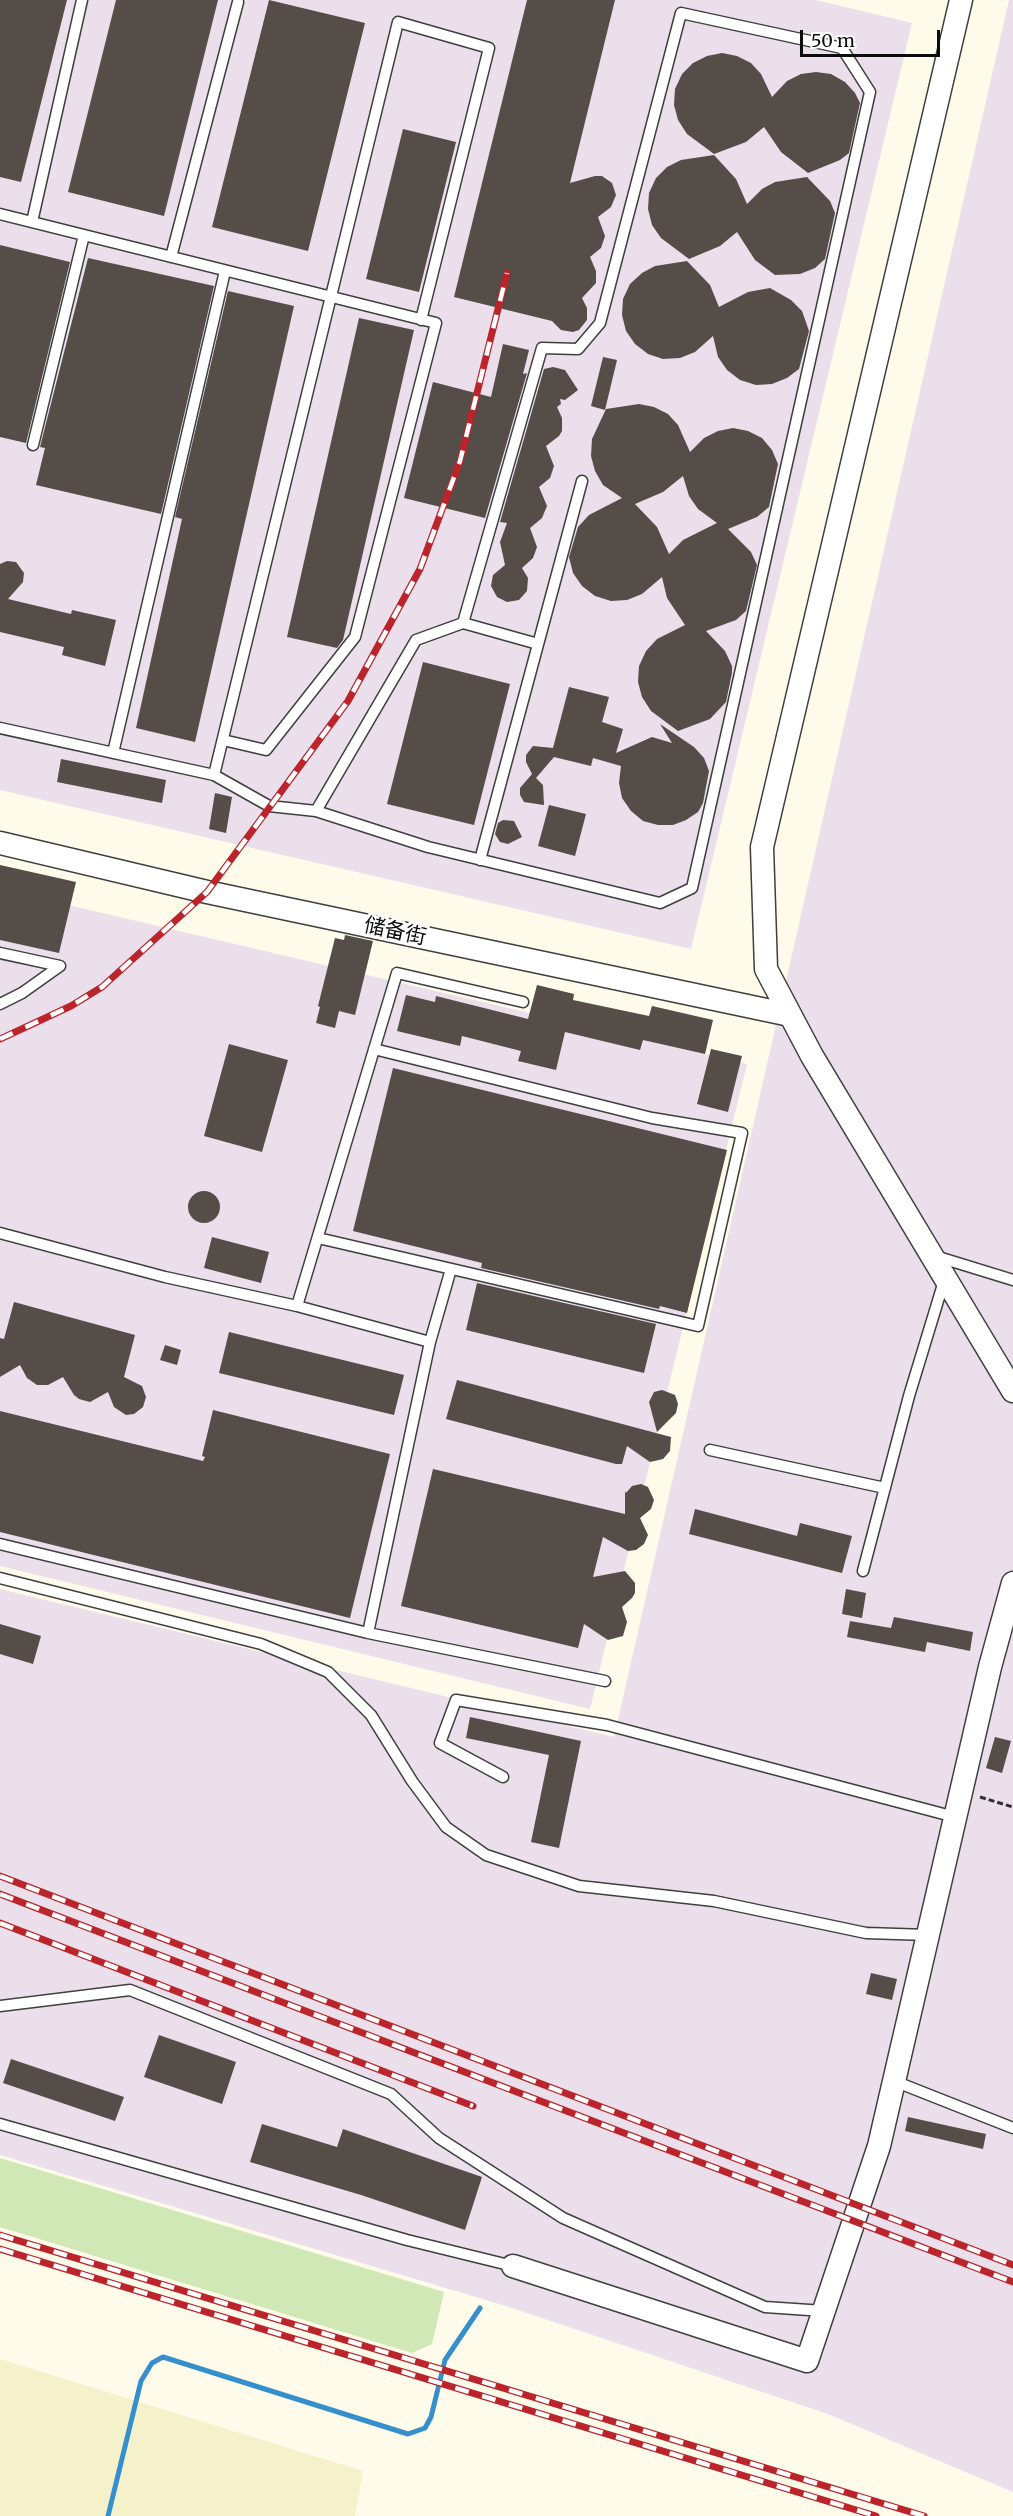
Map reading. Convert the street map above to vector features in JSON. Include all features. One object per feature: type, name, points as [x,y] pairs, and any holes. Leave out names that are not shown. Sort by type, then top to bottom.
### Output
[{"type":"street","points":[[961,0],[762,847],[766,969],[812,1056],[1013,1390]]},
{"type":"street","name":"储备街","points":[[0,843],[207,892],[790,1015]]},
{"type":"street","points":[[513,2266],[807,2361],[879,2146],[990,1667],[1013,1583]]},
{"type":"lane","points":[[32,222],[82,0]]},
{"type":"lane","points":[[171,257],[238,2]]},
{"type":"lane","points":[[0,728],[214,775],[269,806],[316,811],[429,847],[660,903],[692,888],[870,93],[842,48],[681,13],[600,323],[578,349],[542,348],[463,623]]},
{"type":"lane","points":[[214,775],[398,22],[489,48],[421,320]]},
{"type":"lane","points":[[0,214],[436,323],[355,637],[266,750],[223,740]]},
{"type":"lane","points":[[33,445],[84,235]]},
{"type":"lane","points":[[113,753],[225,271]]},
{"type":"lane","points":[[480,860],[582,481]]},
{"type":"lane","points":[[316,811],[416,640],[463,623],[538,644]]},
{"type":"lane","points":[[0,953],[60,966],[22,993],[0,1004]]},
{"type":"lane","points":[[297,1306],[397,973],[523,1002]]},
{"type":"lane","points":[[318,1238],[698,1326],[742,1133],[652,1118],[374,1050]]},
{"type":"lane","points":[[0,1233],[165,1277],[297,1306],[430,1342]]},
{"type":"lane","points":[[932,1255],[1013,1280]]},
{"type":"lane","points":[[368,1633],[430,1342],[451,1269]]},
{"type":"lane","points":[[863,1571],[909,1396],[945,1278]]},
{"type":"lane","points":[[710,1450],[885,1488]]},
{"type":"lane","points":[[0,1544],[368,1633],[605,1681]]},
{"type":"lane","points":[[0,1578],[261,1644],[328,1672],[371,1715],[412,1781],[446,1827],[486,1855],[579,1886],[714,1901],[866,1933],[928,1935]]},
{"type":"lane","points":[[503,1777],[440,1743],[456,1700],[607,1725],[955,1818]]},
{"type":"lane","points":[[0,2006],[130,1990],[391,2094],[439,2138],[563,2218],[765,2307],[824,2311]]},
{"type":"lane","points":[[894,2081],[1013,2128]]},
{"type":"lane","points":[[0,2124],[407,2240],[513,2266]]},
{"type":"path","points":[[961,1792],[1013,1807]]},
{"type":"shaded area","points":[[0,0],[816,0],[912,23],[691,949],[0,790]]},
{"type":"shaded area","points":[[1009,0],[1013,0],[1013,2492],[828,2414],[506,2306],[0,2155],[0,1589],[614,1737]]},
{"type":"shaded area","points":[[0,889],[747,1064],[590,1709],[0,1566]]},
{"type":"shaded area","points":[[0,2359],[363,2471],[355,2516],[0,2516]]},
{"type":"green space","points":[[0,2158],[444,2292],[432,2344],[412,2353],[0,2227]]},
{"type":"building","points":[[0,0],[67,0],[21,182],[0,177]]},
{"type":"building","points":[[116,0],[218,0],[164,216],[68,192]]},
{"type":"building","points":[[269,0],[365,23],[308,251],[212,227]]},
{"type":"building","points":[[527,0],[615,0],[570,183],[602,176],[612,183],[616,195],[611,207],[598,217],[605,236],[601,248],[590,257],[596,271],[596,283],[582,298],[587,308],[587,320],[579,330],[573,332],[561,330],[552,321],[454,297]]},
{"type":"building","points":[[722,53],[737,56],[751,63],[761,74],[772,97],[787,81],[801,74],[816,72],[831,74],[845,82],[860,103],[849,153],[840,160],[808,173],[781,152],[764,127],[746,142],[714,154],[687,134],[678,120],[674,105],[675,89],[682,74],[693,63],[707,56]]},
{"type":"building","points":[[403,129],[456,142],[419,292],[366,279]]},
{"type":"building","points":[[714,155],[736,179],[747,204],[762,189],[775,182],[807,177],[830,201],[835,213],[825,259],[815,268],[800,274],[775,275],[755,260],[737,232],[720,246],[689,259],[661,238],[652,225],[648,209],[649,193],[656,178],[667,167],[681,160]]},
{"type":"building","points":[[0,245],[70,262],[26,443],[0,437]]},
{"type":"building","points":[[88,258],[214,286],[161,514],[36,485],[45,448],[40,447]]},
{"type":"building","points":[[687,261],[710,285],[719,307],[748,292],[770,288],[791,300],[802,311],[809,331],[799,369],[787,378],[772,384],[756,385],[740,380],[727,370],[718,357],[713,336],[695,352],[680,358],[663,359],[648,354],[635,344],[626,331],[622,315],[623,299],[630,284],[642,273],[655,266]]},
{"type":"building","points":[[228,291],[294,306],[195,742],[136,728],[182,519],[175,517]]},
{"type":"building","points":[[359,318],[414,330],[343,640],[337,648],[287,637]]},
{"type":"building","points":[[503,344],[529,350],[523,374],[527,373],[485,518],[404,498],[433,382],[491,397]]},
{"type":"building","points":[[603,357],[617,360],[605,410],[591,406]]},
{"type":"building","points":[[553,367],[565,370],[578,390],[565,400],[560,399],[561,404],[557,407],[562,418],[562,431],[546,446],[554,466],[550,478],[539,487],[547,506],[542,518],[530,528],[537,547],[533,558],[522,568],[528,578],[527,591],[519,600],[507,602],[497,597],[491,586],[493,575],[505,565],[500,542],[507,523],[500,522],[544,369]]},
{"type":"building","points":[[639,404],[654,407],[668,414],[678,425],[690,452],[704,438],[718,431],[733,428],[748,431],[762,438],[772,450],[778,464],[769,507],[757,517],[728,529],[751,552],[757,565],[746,611],[736,620],[706,631],[725,651],[732,666],[726,702],[710,719],[678,731],[651,711],[642,697],[638,682],[639,666],[646,651],[657,639],[685,625],[667,598],[662,577],[642,594],[627,600],[611,601],[595,596],[582,586],[573,573],[569,557],[578,527],[589,515],[622,498],[603,485],[595,471],[591,456],[592,439],[606,409]],"holes":[[[683,476],[689,496],[698,509],[717,523],[683,540],[669,554],[657,527],[635,504],[663,492]]]},
{"type":"building","points":[[7,561],[16,562],[24,573],[23,582],[8,599],[71,614],[72,610],[116,620],[105,666],[62,655],[64,647],[0,632],[0,564]]},
{"type":"building","points":[[423,662],[510,684],[474,825],[387,804]]},
{"type":"building","points":[[569,687],[609,697],[602,722],[623,729],[616,753],[652,737],[672,743],[660,724],[694,747],[704,758],[709,771],[703,803],[698,812],[673,825],[658,825],[643,821],[631,811],[622,798],[619,783],[621,766],[593,758],[591,766],[554,757],[536,778],[543,785],[544,805],[524,802],[520,795],[520,788],[532,774],[526,762],[526,755],[533,746],[553,748]]},
{"type":"building","points":[[61,759],[166,780],[162,803],[57,782]]},
{"type":"building","points":[[215,793],[232,797],[226,833],[209,829]]},
{"type":"building","points":[[549,805],[586,814],[575,856],[538,846]]},
{"type":"building","points":[[503,820],[514,821],[522,837],[508,844],[500,842],[495,834],[498,823]]},
{"type":"building","points":[[0,865],[76,882],[59,953],[0,940]]},
{"type":"building","points":[[345,935],[373,941],[355,1015],[339,1011],[335,1028],[316,1023],[335,938],[344,940]]},
{"type":"building","points":[[537,985],[574,994],[573,1000],[649,1016],[652,1006],[713,1020],[705,1054],[643,1040],[640,1050],[565,1032],[556,1070],[518,1061],[521,1051],[462,1036],[460,1046],[397,1031],[406,995],[435,1002],[436,996],[528,1019]]},
{"type":"building","points":[[229,1044],[288,1060],[262,1152],[204,1136]]},
{"type":"building","points":[[711,1049],[742,1056],[728,1112],[697,1104]]},
{"type":"building","points":[[393,1068],[727,1150],[687,1313],[660,1306],[659,1309],[481,1268],[482,1263],[353,1231]]},
{"type":"building","points":[[204,1191],[215,1196],[220,1207],[215,1218],[204,1223],[193,1218],[188,1207],[193,1196]]},
{"type":"building","points":[[212,1237],[269,1252],[261,1283],[204,1268]]},
{"type":"building","points":[[477,1283],[656,1324],[644,1373],[466,1330]]},
{"type":"building","points":[[14,1302],[135,1335],[124,1377],[142,1386],[146,1397],[143,1407],[134,1414],[126,1415],[114,1407],[108,1392],[90,1402],[79,1399],[63,1377],[48,1385],[37,1385],[27,1378],[20,1365],[0,1377],[0,1338],[4,1339]]},
{"type":"building","points":[[229,1332],[404,1375],[394,1415],[219,1373]]},
{"type":"building","points":[[165,1345],[181,1350],[177,1365],[160,1360]]},
{"type":"building","points":[[457,1380],[671,1437],[670,1451],[663,1459],[650,1462],[627,1446],[622,1464],[616,1464],[446,1419]]},
{"type":"building","points":[[662,1390],[675,1395],[678,1404],[676,1413],[657,1432],[649,1402],[654,1392]]},
{"type":"building","points":[[213,1410],[390,1454],[350,1618],[0,1532],[0,1411],[203,1461],[205,1457],[202,1456]]},
{"type":"building","points":[[433,1469],[625,1514],[625,1491],[626,1493],[632,1486],[641,1484],[648,1487],[654,1500],[651,1509],[640,1518],[648,1535],[644,1544],[636,1550],[628,1551],[603,1537],[593,1577],[625,1571],[635,1583],[635,1593],[622,1607],[627,1622],[623,1636],[608,1640],[584,1624],[578,1648],[401,1606]]},
{"type":"building","points":[[695,1509],[797,1536],[800,1523],[852,1536],[842,1573],[689,1534]]},
{"type":"building","points":[[846,1589],[866,1593],[862,1618],[842,1614]]},
{"type":"building","points":[[894,1617],[973,1632],[970,1651],[927,1642],[925,1652],[847,1637],[850,1621],[891,1628]]},
{"type":"building","points":[[0,1624],[41,1636],[33,1664],[0,1654]]},
{"type":"building","points":[[470,1717],[581,1741],[559,1848],[531,1842],[549,1755],[466,1738]]},
{"type":"building","points":[[995,1737],[1011,1741],[1002,1773],[986,1768]]},
{"type":"building","points":[[871,1973],[897,1979],[892,2000],[866,1994]]},
{"type":"building","points":[[159,2035],[236,2062],[222,2104],[144,2077]]},
{"type":"building","points":[[11,2059],[124,2097],[115,2121],[3,2083]]},
{"type":"building","points":[[908,2117],[986,2134],[983,2149],[905,2131]]},
{"type":"building","points":[[262,2124],[337,2147],[343,2129],[482,2177],[465,2230],[361,2195],[250,2162]]},
{"type":"waterway","points":[[108,2516],[141,2381],[152,2363],[163,2357],[408,2434],[425,2428],[431,2417],[445,2360],[480,2308]]},
{"type":"railway","points":[[0,1039],[71,1006],[102,987],[207,892],[348,701],[420,569],[460,461],[507,273]]},
{"type":"railway","points":[[0,1876],[1013,2265]]},
{"type":"railway","points":[[0,1894],[1013,2282]]},
{"type":"railway","points":[[0,1923],[473,2106]]},
{"type":"railway","points":[[0,2235],[924,2516]]},
{"type":"railway","points":[[0,2249],[876,2516]]}]
